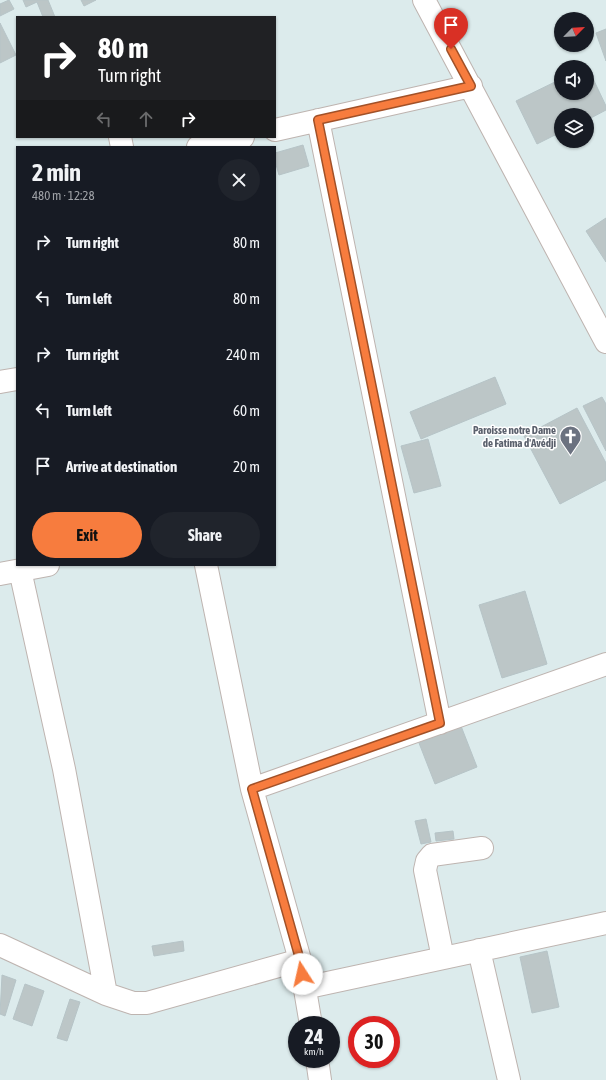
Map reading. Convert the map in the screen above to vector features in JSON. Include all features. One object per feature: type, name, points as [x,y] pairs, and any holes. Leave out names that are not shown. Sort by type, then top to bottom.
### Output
[{"type":"street","points":[[424,0],[603,329]]},
{"type":"street","points":[[276,130],[471,86]]},
{"type":"street","points":[[318,120],[440,723]]},
{"type":"street","points":[[202,146],[238,138]]},
{"type":"street","points":[[0,382],[16,379]]},
{"type":"street","points":[[43,566],[10,572],[64,768],[106,994]]},
{"type":"street","points":[[206,566],[252,789],[300,960],[309,1016]]},
{"type":"street","points":[[252,789],[606,664]]},
{"type":"street","points":[[443,958],[425,870],[427,860],[432,855],[482,848]]},
{"type":"street","points":[[304,988],[606,923]]},
{"type":"street","points":[[0,946],[106,994],[133,1003],[147,1003],[300,960]]},
{"type":"street","points":[[479,950],[509,1080]]},
{"type":"street","points":[[318,1068],[320,1080]]},
{"type":"building","points":[[9,0],[14,9],[0,16],[0,4]]},
{"type":"building","points":[[23,0],[48,0],[55,16],[43,16],[37,2],[26,7]]},
{"type":"building","points":[[81,0],[96,0],[84,6]]},
{"type":"building","points":[[0,23],[16,55],[0,63]]},
{"type":"building","points":[[606,29],[606,61],[596,33]]},
{"type":"building","points":[[594,81],[606,106],[606,110],[594,116],[594,108],[554,108],[554,136],[537,144],[516,101],[554,82],[554,100],[594,100]]},
{"type":"building","points":[[303,145],[309,166],[279,175],[276,164],[276,153]]},
{"type":"building","points":[[606,218],[606,262],[586,231]]},
{"type":"building","points":[[495,377],[506,404],[421,439],[410,412]]},
{"type":"building","points":[[602,397],[606,404],[606,451],[583,406]]},
{"type":"building","points":[[577,408],[606,463],[606,480],[560,504],[524,436]]},
{"type":"building","points":[[428,439],[441,486],[414,493],[401,446]]},
{"type":"building","points":[[525,591],[547,664],[502,678],[479,605]]},
{"type":"building","points":[[461,726],[477,767],[435,784],[419,743]]},
{"type":"building","points":[[426,819],[431,842],[421,844],[415,821]]},
{"type":"building","points":[[453,831],[454,839],[436,841],[435,833]]},
{"type":"building","points":[[183,941],[184,951],[154,956],[152,946]]},
{"type":"building","points":[[547,951],[559,1007],[532,1013],[520,957]]},
{"type":"building","points":[[2,975],[16,980],[5,1016],[0,1014]]},
{"type":"building","points":[[25,984],[44,991],[32,1026],[13,1019]]},
{"type":"building","points":[[70,999],[80,1002],[67,1041],[57,1038]]},
{"type":"place","name":"Paroisse notre Dame de Fatima d'Avédji","points":[[571,456]]},
{"type":"route","points":[[302,974],[300,960],[252,789],[440,723],[318,120],[471,86],[451,49]]}]
